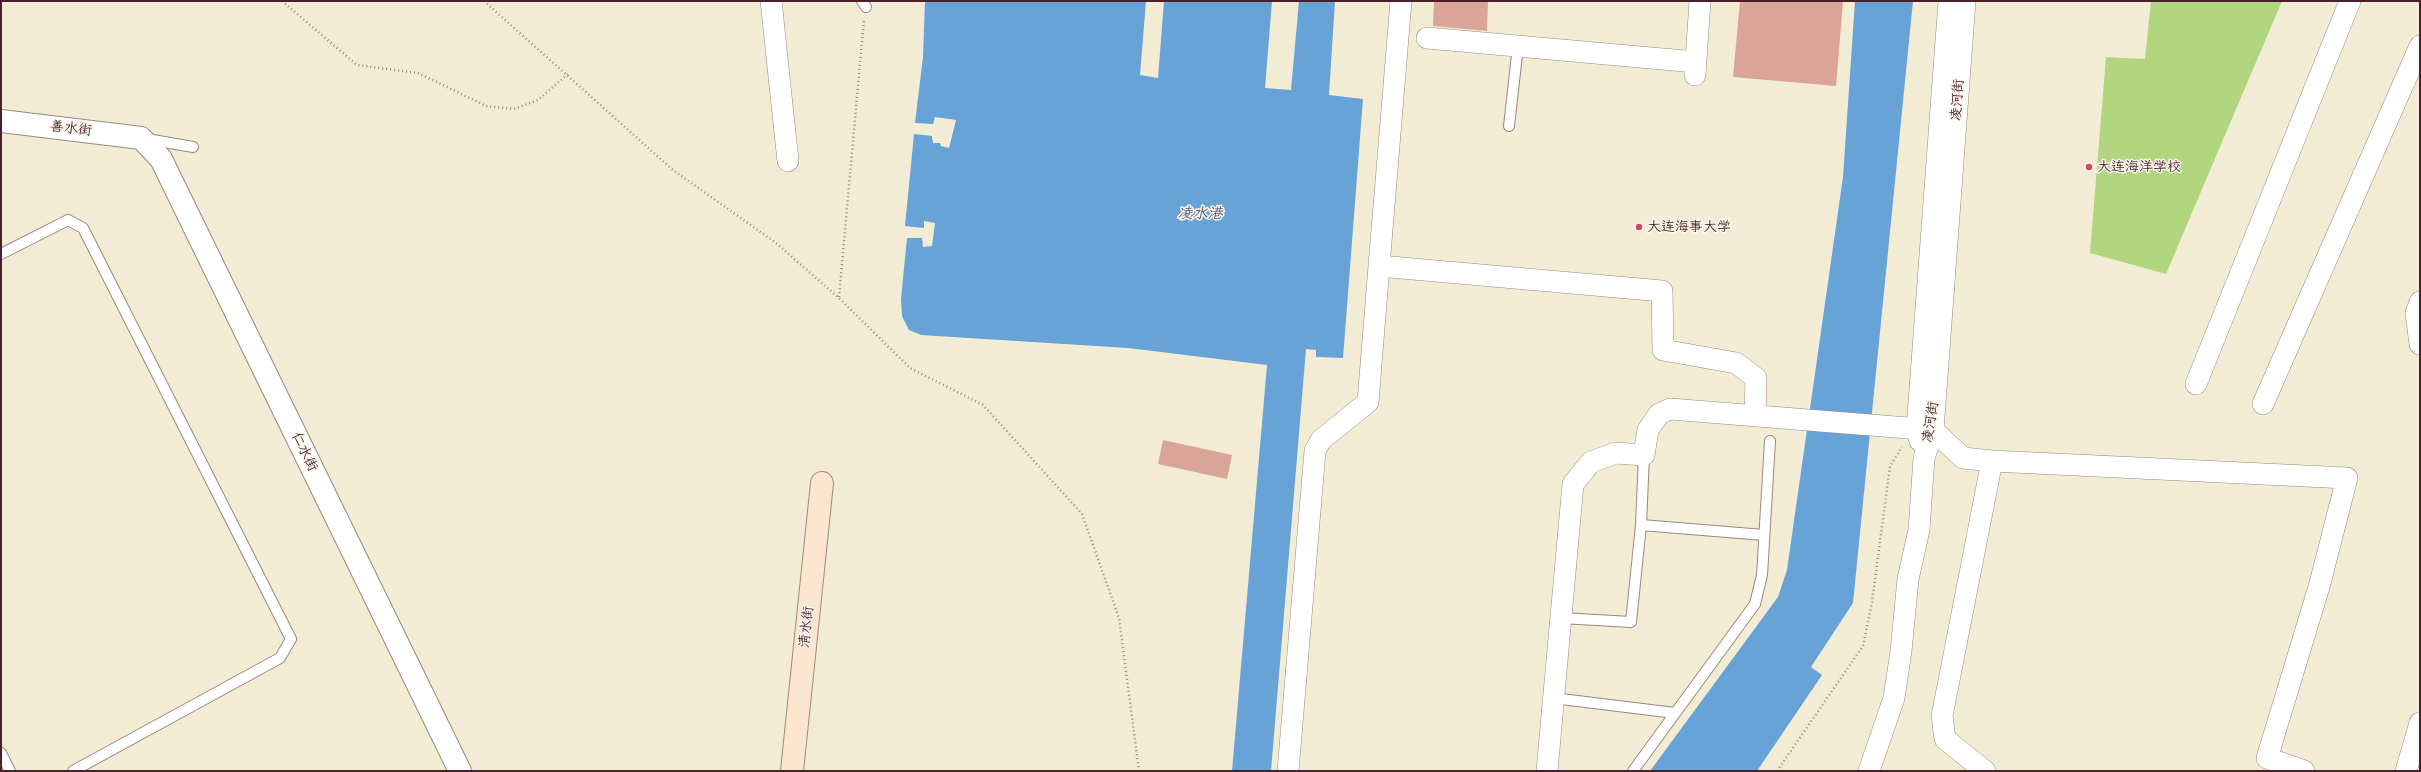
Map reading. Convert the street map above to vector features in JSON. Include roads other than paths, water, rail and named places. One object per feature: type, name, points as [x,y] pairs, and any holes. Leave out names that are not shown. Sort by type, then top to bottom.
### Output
[{"type":"main road","name":"清水街","points":[[792,771],[822,483]]},
{"type":"street","points":[[771,1],[788,161]]},
{"type":"street","points":[[1288,771],[1316,451],[1321,440],[1368,402],[1401,1]]},
{"type":"street","points":[[1427,38],[1518,46],[1696,69],[1700,1]]},
{"type":"street","name":"凌河街","points":[[1869,771],[1894,698],[1901,651],[1908,579],[1919,530],[1924,458],[1911,432],[1949,1]]},
{"type":"street","name":"凌河街","points":[[1911,432],[1965,1]]},
{"type":"street","points":[[2196,384],[2350,1]]},
{"type":"street","points":[[2263,404],[2420,46]]},
{"type":"street","name":"善水街","points":[[1,121],[141,138]]},
{"type":"street","name":"仁水街","points":[[141,138],[161,158],[460,771]]},
{"type":"street","points":[[1380,266],[1662,291],[1663,350],[1736,363],[1756,378],[1755,416]]},
{"type":"street","points":[[2420,302],[2416,313],[2420,344]]},
{"type":"street","points":[[1547,771],[1573,484],[1591,462],[1616,453],[1644,455],[1648,430],[1659,414],[1670,409],[1785,418],[1911,432],[1963,458],[1992,461],[2347,478],[2319,587],[2265,764],[2304,771]]},
{"type":"street","points":[[1985,771],[1945,739],[1942,716],[1992,461]]},
{"type":"street","points":[[2406,771],[2420,723]]},
{"type":"lane","points":[[1509,126],[1518,46]]},
{"type":"lane","points":[[141,138],[193,146]]},
{"type":"lane","points":[[1,254],[68,220],[83,228],[291,639],[280,658],[73,771]]},
{"type":"lane","points":[[1633,771],[1755,604],[1762,575],[1770,440]]},
{"type":"lane","points":[[1561,618],[1631,622],[1641,526],[1644,455]]},
{"type":"lane","points":[[1641,526],[1764,535]]},
{"type":"lane","points":[[1553,698],[1675,713]]},
{"type":"lane","points":[[1,753],[10,771]]},
{"type":"water","name":"凌水港","points":[[925,1],[1146,1],[1140,75],[1158,78],[1164,1],[1272,1],[1265,88],[1291,90],[1299,1],[1335,1],[1329,95],[1363,99],[1343,358],[1316,357],[1316,350],[1306,349],[1271,771],[1232,771],[1267,365],[1128,348],[921,335],[909,330],[902,316],[901,299],[907,238],[922,238],[923,247],[932,246],[935,223],[924,221],[924,228],[905,226],[914,134],[932,136],[933,143],[940,143],[941,146],[949,148],[956,120],[935,117],[933,124],[915,123],[923,57]]},
{"type":"water","points":[[1855,1],[1913,1],[1853,603],[1811,667],[1822,675],[1757,771],[1650,771],[1778,597],[1787,570],[1843,177]]},
{"type":"place","name":"大连海洋学校","points":[[2089,167]]},
{"type":"place","name":"大连海事大学","points":[[1639,227]]}]
